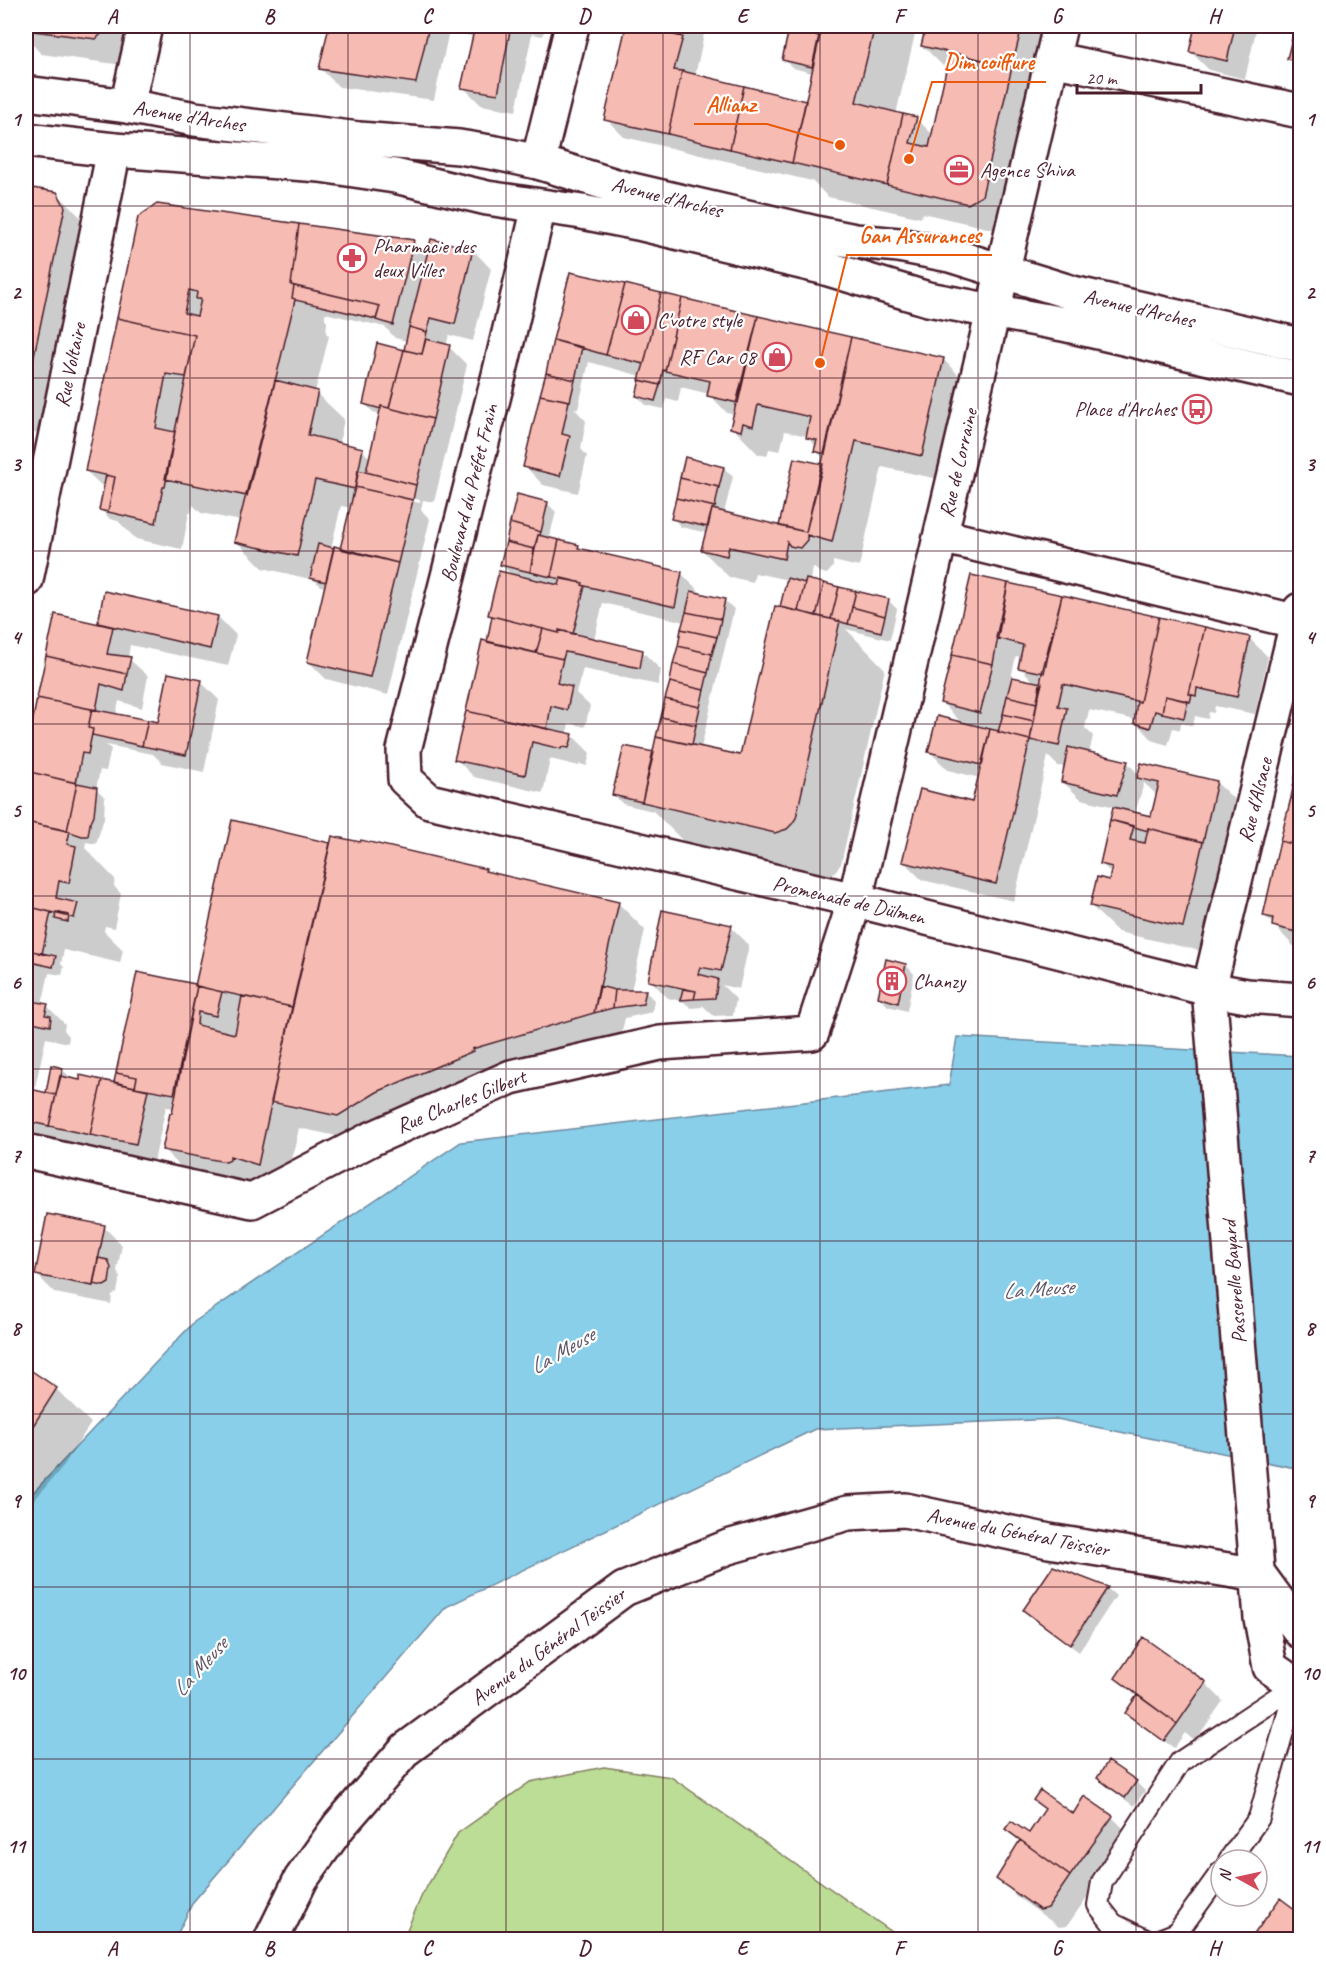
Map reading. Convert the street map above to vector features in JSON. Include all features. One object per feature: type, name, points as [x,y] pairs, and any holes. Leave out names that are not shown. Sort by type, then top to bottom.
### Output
[{"type":"street","points":[[127,106],[145,26]]},
{"type":"street","points":[[538,162],[572,26]]},
{"type":"street","name":"Rue de Lorraine","points":[[855,900],[1060,26]]},
{"type":"street","points":[[1052,59],[1300,111]]},
{"type":"street","name":"Avenue d'Arches","points":[[26,93],[127,106],[195,119],[359,139],[459,147],[538,162],[630,190],[820,234],[855,241],[925,249],[1073,293],[1300,345]]},
{"type":"street","name":"Avenue d'Arches","points":[[26,140],[114,150],[320,165],[395,176],[454,192],[638,223],[822,267],[927,299],[1064,324],[1300,380]]},
{"type":"street","name":"Rue Voltaire","points":[[26,580],[114,150]]},
{"type":"street","name":"Boulevard du Préfet Frain","points":[[405,779],[404,750],[539,207]]},
{"type":"street","points":[[941,536],[1299,616]]},
{"type":"street","name":"Rue d'Alsace","points":[[1209,989],[1299,616]]},
{"type":"street","name":"Promenade de Dülmen","points":[[405,779],[429,801],[855,900],[1209,989],[1247,996],[1300,1000]]},
{"type":"street","name":"Rue Charles Gilbert","points":[[26,1151],[252,1202],[371,1139],[511,1077],[660,1043],[812,1033],[855,900]]},
{"type":"street","name":"Passerelle Bayard","points":[[1209,989],[1258,1575]]},
{"type":"street","name":"Avenue du Général Teissier","points":[[271,1940],[301,1880],[339,1826],[406,1749],[624,1589],[728,1547],[848,1513],[905,1510],[1049,1542],[1258,1575]]},
{"type":"street","points":[[1258,1575],[1300,1631],[1292,1679]]},
{"type":"street","points":[[1258,1575],[1261,1618],[1292,1679]]},
{"type":"lane","points":[[1238,1848],[1259,1818],[1292,1679]]},
{"type":"lane","points":[[1146,1940],[1113,1924],[1098,1905],[1102,1882],[1180,1762],[1292,1679]]},
{"type":"lane","points":[[1159,1940],[1177,1933],[1209,1889]]},
{"type":"green space","points":[[604,1767],[671,1777],[902,1939],[403,1939],[422,1895],[458,1833],[530,1782]]},
{"type":"water","name":"La Meuse","points":[[957,1037],[1300,1056],[1300,1469],[1057,1419],[815,1429],[446,1607],[193,1902],[175,1939],[26,1939],[26,1500],[194,1322],[461,1142],[949,1085]]},
{"type":"building","points":[[26,26],[107,26],[96,39],[26,30]]},
{"type":"building","points":[[329,26],[429,26],[416,83],[319,69]]},
{"type":"building","points":[[475,26],[510,31],[498,94],[461,88]]},
{"type":"building","points":[[626,26],[683,37],[674,70],[682,71],[668,134],[604,120]]},
{"type":"building","points":[[634,26],[684,26],[681,36]]},
{"type":"building","points":[[822,26],[875,26],[856,102],[903,114],[887,185],[792,163]]},
{"type":"building","points":[[926,26],[1022,26],[1012,67],[921,46]]},
{"type":"building","points":[[1195,26],[1235,26],[1227,61],[1189,52]]},
{"type":"building","points":[[1295,26],[1300,27],[1300,62],[1287,59]]},
{"type":"building","points":[[789,29],[819,36],[812,67],[782,60]]},
{"type":"building","points":[[950,52],[1012,67],[982,196],[968,204],[887,185],[903,114],[917,117],[910,143],[929,147]]},
{"type":"building","points":[[682,71],[744,86],[730,149],[668,134]]},
{"type":"building","points":[[744,86],[806,101],[792,163],[730,149]]},
{"type":"building","points":[[26,187],[57,192],[65,207],[31,370],[26,369]]},
{"type":"building","points":[[157,204],[299,224],[291,285],[294,286],[292,298],[295,300],[247,496],[165,479],[195,335],[117,318],[138,217]],"holes":[[[189,290],[197,292],[196,299],[201,299],[197,316],[184,313]]]},
{"type":"building","points":[[299,224],[414,240],[393,325],[376,320],[380,306],[291,285]]},
{"type":"building","points":[[431,239],[473,249],[455,324],[431,318],[427,332],[409,327]]},
{"type":"building","points":[[570,272],[625,284],[606,355],[553,340]]},
{"type":"building","points":[[625,284],[661,293],[644,364],[606,355]]},
{"type":"building","points":[[294,286],[380,306],[376,319],[295,300],[292,298]]},
{"type":"building","points":[[661,293],[682,298],[660,385],[639,380]]},
{"type":"building","points":[[682,298],[758,316],[738,403],[707,396],[710,381],[665,371]]},
{"type":"building","points":[[758,316],[851,337],[825,454],[814,451],[817,440],[806,438],[810,417],[758,405],[753,426],[743,423],[741,431],[730,428]]},
{"type":"building","points":[[117,318],[195,335],[186,377],[166,374],[156,428],[175,432],[156,523],[108,512],[115,477],[85,471]]},
{"type":"building","points":[[409,327],[427,332],[422,354],[404,350]]},
{"type":"building","points":[[851,337],[944,358],[922,456],[856,441],[832,542],[807,535],[807,540],[800,548],[790,546],[787,542],[784,559],[729,547],[727,556],[701,550],[712,509],[806,532]]},
{"type":"building","points":[[426,339],[450,345],[433,419],[389,408],[404,350],[422,354]]},
{"type":"building","points":[[553,340],[582,347],[575,380],[546,373]]},
{"type":"building","points":[[377,343],[404,350],[389,408],[381,406],[381,409],[363,404]]},
{"type":"building","points":[[546,373],[575,380],[570,401],[540,395]]},
{"type":"building","points":[[275,380],[318,391],[308,435],[363,448],[355,489],[315,480],[297,556],[234,542]]},
{"type":"building","points":[[640,380],[660,385],[655,401],[636,396]]},
{"type":"building","points":[[540,395],[569,401],[562,434],[570,436],[560,476],[523,467]]},
{"type":"building","points":[[381,406],[433,419],[416,485],[366,472]]},
{"type":"building","points":[[685,457],[724,467],[719,487],[680,478]]},
{"type":"building","points":[[794,458],[823,464],[806,532],[779,526]]},
{"type":"building","points":[[358,470],[416,485],[413,500],[355,487]]},
{"type":"building","points":[[106,475],[115,477],[108,512],[99,510]]},
{"type":"building","points":[[680,478],[719,487],[715,507],[676,498]]},
{"type":"building","points":[[355,487],[413,500],[398,563],[340,549]]},
{"type":"building","points":[[517,494],[548,502],[541,532],[510,523]]},
{"type":"building","points":[[676,498],[715,507],[712,509],[708,527],[671,519]]},
{"type":"building","points":[[510,523],[541,532],[534,549],[506,542]]},
{"type":"building","points":[[538,535],[559,540],[551,577],[530,572]]},
{"type":"building","points":[[559,540],[579,545],[578,548],[682,572],[675,607],[551,577]]},
{"type":"building","points":[[506,542],[534,549],[530,572],[500,565]]},
{"type":"building","points":[[318,544],[334,548],[326,582],[310,578]]},
{"type":"building","points":[[334,546],[398,563],[370,677],[307,662]]},
{"type":"building","points":[[499,571],[559,585],[561,578],[583,583],[582,585],[585,586],[573,634],[559,630],[559,633],[488,615]]},
{"type":"building","points":[[971,575],[1008,583],[993,664],[952,655]]},
{"type":"building","points":[[787,578],[805,583],[798,611],[780,607]]},
{"type":"building","points":[[806,579],[824,583],[816,616],[798,611]]},
{"type":"building","points":[[824,583],[839,587],[831,619],[816,616]]},
{"type":"building","points":[[1008,583],[1062,595],[1044,673],[1018,668],[1023,645],[996,638]]},
{"type":"building","points":[[839,587],[856,591],[848,624],[831,619]]},
{"type":"building","points":[[104,591],[218,616],[210,649],[98,623]]},
{"type":"building","points":[[691,591],[725,599],[721,619],[686,612]]},
{"type":"building","points":[[856,591],[889,599],[885,616],[852,607]]},
{"type":"building","points":[[1062,595],[1159,617],[1140,702],[1063,684],[1058,706],[1067,708],[1059,746],[1030,740],[1042,673]]},
{"type":"building","points":[[775,606],[840,621],[796,818],[792,824],[787,829],[775,833],[642,802],[656,737],[740,755]]},
{"type":"building","points":[[852,607],[885,616],[881,632],[848,624]]},
{"type":"building","points":[[686,612],[721,619],[717,637],[681,629]]},
{"type":"building","points":[[55,614],[113,627],[107,654],[131,657],[127,674],[46,656]]},
{"type":"building","points":[[492,616],[543,629],[536,653],[487,642]]},
{"type":"building","points":[[1159,617],[1205,627],[1189,694],[1192,695],[1190,702],[1165,696],[1162,713],[1155,711],[1150,728],[1134,723],[1137,701],[1140,702]]},
{"type":"building","points":[[1205,627],[1250,637],[1237,697],[1197,688],[1196,696],[1189,694]]},
{"type":"building","points":[[543,629],[559,633],[559,630],[643,650],[640,668],[565,652],[563,659],[536,653]]},
{"type":"building","points":[[681,629],[717,637],[712,654],[678,646]]},
{"type":"building","points":[[482,640],[563,659],[557,683],[572,687],[567,710],[551,706],[547,729],[466,711]]},
{"type":"building","points":[[678,646],[712,654],[708,673],[673,664]]},
{"type":"building","points":[[952,655],[993,664],[980,713],[940,703]]},
{"type":"building","points":[[46,656],[127,674],[124,691],[101,684],[96,710],[37,698]]},
{"type":"building","points":[[673,664],[708,673],[704,690],[670,682]]},
{"type":"building","points":[[168,673],[202,680],[186,755],[142,746],[148,720],[158,722]]},
{"type":"building","points":[[1012,677],[1042,683],[1037,703],[1007,696]]},
{"type":"building","points":[[670,682],[704,690],[700,707],[665,699]]},
{"type":"building","points":[[1007,696],[1037,703],[1034,721],[1003,714]]},
{"type":"building","points":[[1165,696],[1188,701],[1184,718],[1162,713]]},
{"type":"building","points":[[37,698],[92,709],[88,728],[93,729],[88,754],[82,753],[76,783],[26,771],[26,755]]},
{"type":"building","points":[[665,699],[700,707],[696,725],[661,717]]},
{"type":"building","points":[[92,709],[148,720],[142,746],[92,735],[93,729],[88,728]]},
{"type":"building","points":[[466,711],[573,734],[569,748],[562,747],[561,749],[532,742],[525,775],[454,760]]},
{"type":"building","points":[[1003,714],[1034,721],[1030,740],[998,732]]},
{"type":"building","points":[[937,716],[990,729],[982,765],[928,752]]},
{"type":"building","points":[[661,717],[696,725],[692,745],[656,737]]},
{"type":"building","points":[[990,729],[1030,740],[996,884],[902,862],[920,789],[972,802]]},
{"type":"building","points":[[624,746],[654,752],[642,802],[612,795]]},
{"type":"building","points":[[1068,747],[1128,761],[1117,795],[1061,782]]},
{"type":"building","points":[[1300,752],[1300,800],[1291,798]]},
{"type":"building","points":[[1141,763],[1217,781],[1203,842],[1148,828],[1148,831],[1110,820],[1113,807],[1151,816],[1159,783],[1137,778]]},
{"type":"building","points":[[26,771],[77,783],[67,831],[26,822]]},
{"type":"building","points":[[77,783],[97,787],[94,815],[88,836],[67,831]]},
{"type":"building","points":[[1291,798],[1300,800],[1300,846],[1280,841]]},
{"type":"building","points":[[232,820],[330,843],[292,1007],[195,986]]},
{"type":"building","points":[[1110,820],[1134,826],[1130,840],[1145,843],[1148,828],[1203,842],[1183,927],[1090,906],[1097,877],[1109,880],[1112,867],[1100,864]]},
{"type":"building","points":[[26,822],[70,831],[67,844],[76,846],[69,883],[59,881],[56,898],[78,903],[74,918],[26,906]]},
{"type":"building","points":[[332,836],[360,842],[361,840],[619,902],[594,1013],[472,1049],[473,1051],[377,1092],[338,1116],[271,1102]]},
{"type":"building","points":[[1280,841],[1300,846],[1300,933],[1272,926],[1273,918],[1263,916]]},
{"type":"building","points":[[26,906],[51,912],[42,954],[26,949]]},
{"type":"building","points":[[662,910],[732,925],[721,971],[700,967],[698,974],[718,979],[715,998],[694,999],[696,991],[648,981]]},
{"type":"building","points":[[56,912],[69,915],[68,922],[55,919]]},
{"type":"building","points":[[26,949],[32,950],[26,979]]},
{"type":"building","points":[[32,951],[56,956],[53,967],[30,962]]},
{"type":"building","name":"Chanzy","points":[[886,959],[906,964],[898,1003],[878,997]]},
{"type":"building","points":[[137,972],[197,986],[174,1094],[135,1087],[137,1077],[116,1073]]},
{"type":"building","points":[[197,986],[222,992],[216,1016],[198,1012],[197,1025],[235,1034],[242,996],[292,1007],[258,1165],[230,1156],[230,1160],[226,1162],[162,1150],[170,1113],[172,1113]]},
{"type":"building","points":[[599,986],[615,990],[613,1008],[594,1013]]},
{"type":"building","points":[[683,989],[696,991],[694,999],[680,1000]]},
{"type":"building","points":[[615,990],[646,990],[643,1004],[613,1008]]},
{"type":"building","points":[[26,1000],[48,1004],[45,1015],[51,1016],[50,1026],[28,1021]]},
{"type":"building","points":[[51,1065],[63,1068],[56,1095],[46,1093]]},
{"type":"building","points":[[116,1073],[137,1077],[135,1087],[114,1082]]},
{"type":"building","points":[[80,1075],[102,1080],[90,1135],[49,1126],[60,1076],[80,1080]]},
{"type":"building","points":[[102,1080],[148,1090],[136,1144],[90,1135]]},
{"type":"building","points":[[26,1088],[56,1095],[49,1126],[26,1121]]},
{"type":"building","points":[[47,1214],[105,1225],[93,1286],[35,1275]]},
{"type":"building","points":[[98,1258],[108,1260],[111,1268],[109,1283],[104,1286],[93,1284]]},
{"type":"building","points":[[26,1367],[57,1388],[26,1437]]},
{"type":"building","points":[[1053,1566],[1108,1587],[1070,1645],[1023,1610]]},
{"type":"building","points":[[1143,1637],[1206,1682],[1177,1724],[1115,1678]]},
{"type":"building","points":[[1137,1695],[1177,1724],[1164,1741],[1125,1713]]},
{"type":"building","points":[[1108,1761],[1137,1781],[1125,1798],[1097,1778]]},
{"type":"building","points":[[1040,1790],[1073,1814],[1084,1796],[1113,1816],[1070,1876],[1005,1829],[1011,1821],[1029,1833],[1045,1809],[1033,1800]]},
{"type":"building","points":[[1020,1840],[1070,1876],[1048,1908],[1040,1910],[996,1879]]},
{"type":"building","points":[[1280,1898],[1300,1913],[1300,1940],[1250,1940]]},
{"type":"place","name":"Allianz","points":[[840,145]]},
{"type":"place","name":"Dim coiffure","points":[[909,159]]},
{"type":"place","name":"Agence Shiva","points":[[959,170]]},
{"type":"place","name":"Pharmacie des deux Villes","points":[[352,258]]},
{"type":"place","name":"C'votre style","points":[[636,320]]},
{"type":"place","name":"RF Car 08","points":[[777,357]]},
{"type":"place","name":"Gan Assurances","points":[[820,363]]},
{"type":"place","name":"Place d'Arches","points":[[1197,409]]},
{"type":"place","name":"Chanzy","points":[[892,981]]}]
